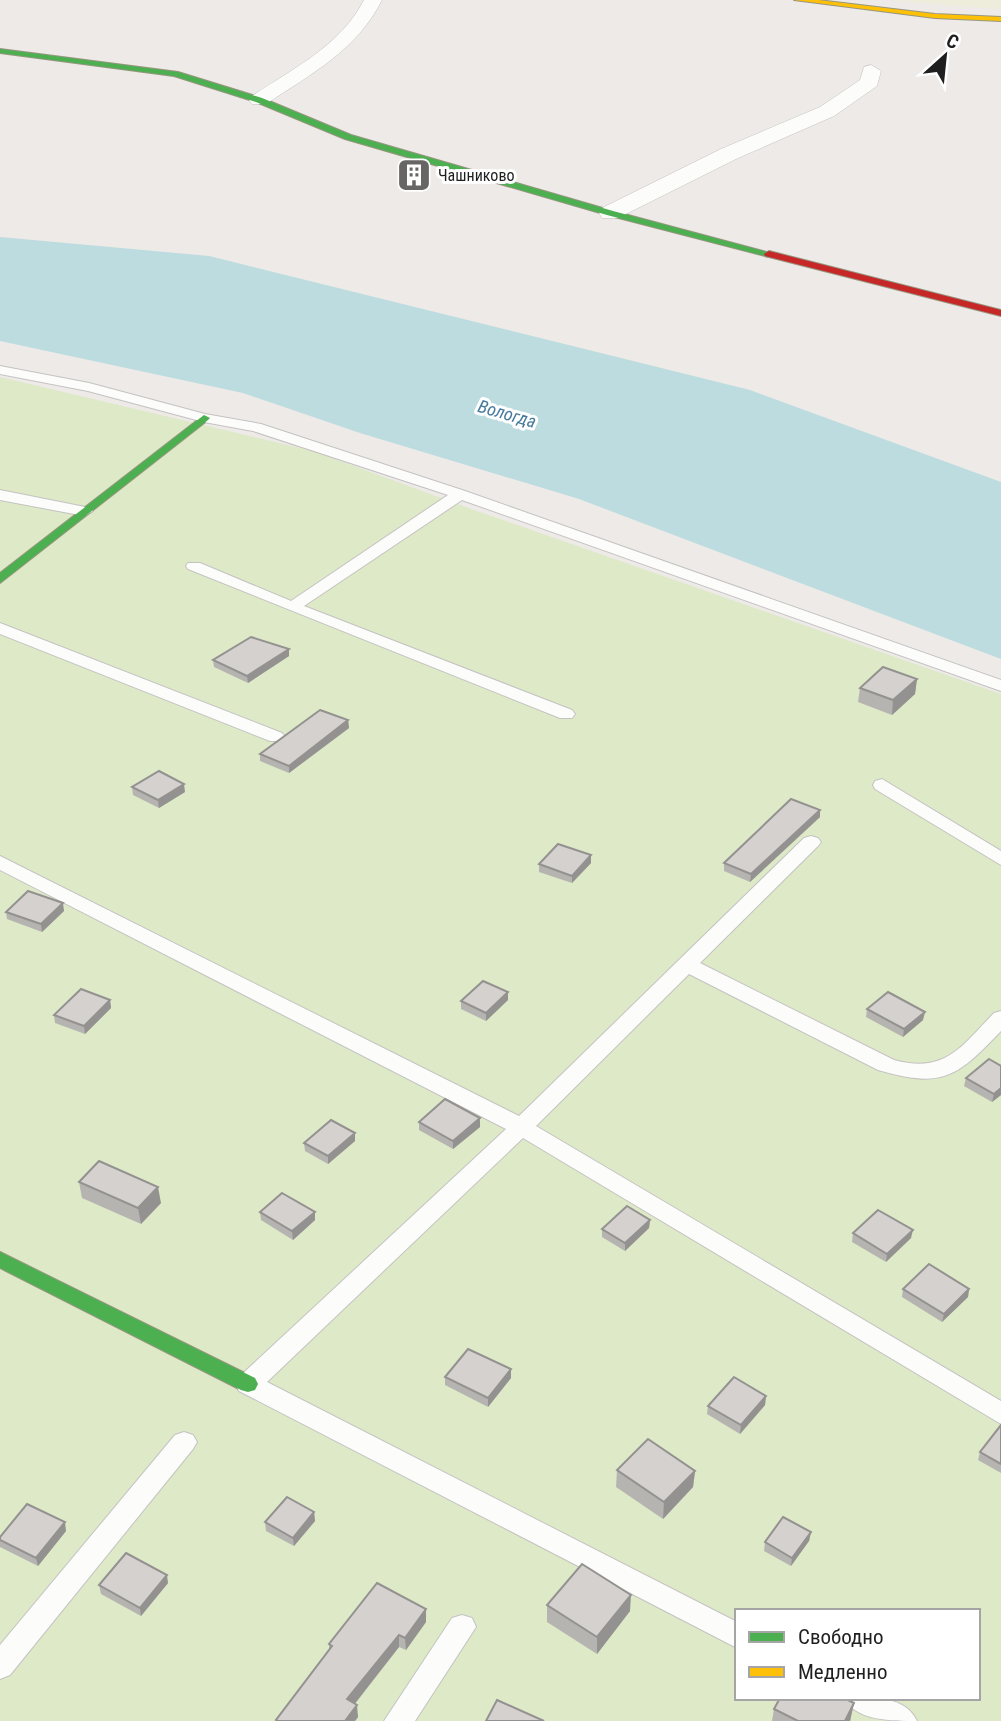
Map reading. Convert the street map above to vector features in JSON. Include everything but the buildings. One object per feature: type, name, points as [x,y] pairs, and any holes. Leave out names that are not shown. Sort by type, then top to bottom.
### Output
[{"type":"street","points":[[259,100],[337,46],[357,28],[373,0]]},
{"type":"street","points":[[798,0],[934,16],[1001,19]]},
{"type":"street","points":[[0,51],[175,74],[259,100],[348,137],[610,213],[1001,313]]},
{"type":"street","points":[[610,213],[746,147],[804,123],[856,95],[870,82],[871,71]]},
{"type":"street","points":[[0,579],[204,418]]},
{"type":"street","points":[[0,1259],[248,1384]]},
{"type":"lane","points":[[0,370],[126,396],[204,418],[256,427],[460,494],[1001,687]]},
{"type":"lane","points":[[292,607],[460,494]]},
{"type":"lane","points":[[0,495],[85,511]]},
{"type":"lane","points":[[194,566],[566,714]]},
{"type":"lane","points":[[0,628],[276,737]]},
{"type":"lane","points":[[882,785],[1001,859]]},
{"type":"lane","points":[[735,1635],[248,1384],[521,1127],[811,842]]},
{"type":"lane","points":[[0,862],[521,1127],[1001,1414]]},
{"type":"lane","points":[[688,965],[886,1065],[906,1072],[928,1074],[944,1071],[1001,1018]]},
{"type":"lane","points":[[0,1667],[184,1442]]},
{"type":"lane","points":[[399,1721],[462,1627]]},
{"type":"lane","points":[[862,1700],[902,1721]]},
{"type":"shaded area","points":[[890,0],[1001,0],[1001,9],[968,7]]},
{"type":"green space","points":[[0,377],[313,451],[1001,694],[1001,1721],[0,1721]]},
{"type":"water","name":"Вологда","points":[[0,237],[209,256],[750,390],[1001,482],[1001,659],[579,499],[360,433],[243,393],[0,341]]},
{"type":"traffic: fast","points":[[0,51],[175,74],[259,100],[348,137],[610,213],[769,254]]},
{"type":"traffic: fast","points":[[0,579],[204,418]]},
{"type":"traffic: fast","points":[[0,1259],[248,1384]]},
{"type":"traffic: slow","points":[[798,0],[935,16],[1001,19]]},
{"type":"traffic: jam","points":[[769,254],[1001,313]]},
{"type":"place","name":"Чашниково","points":[[414,175]]}]
